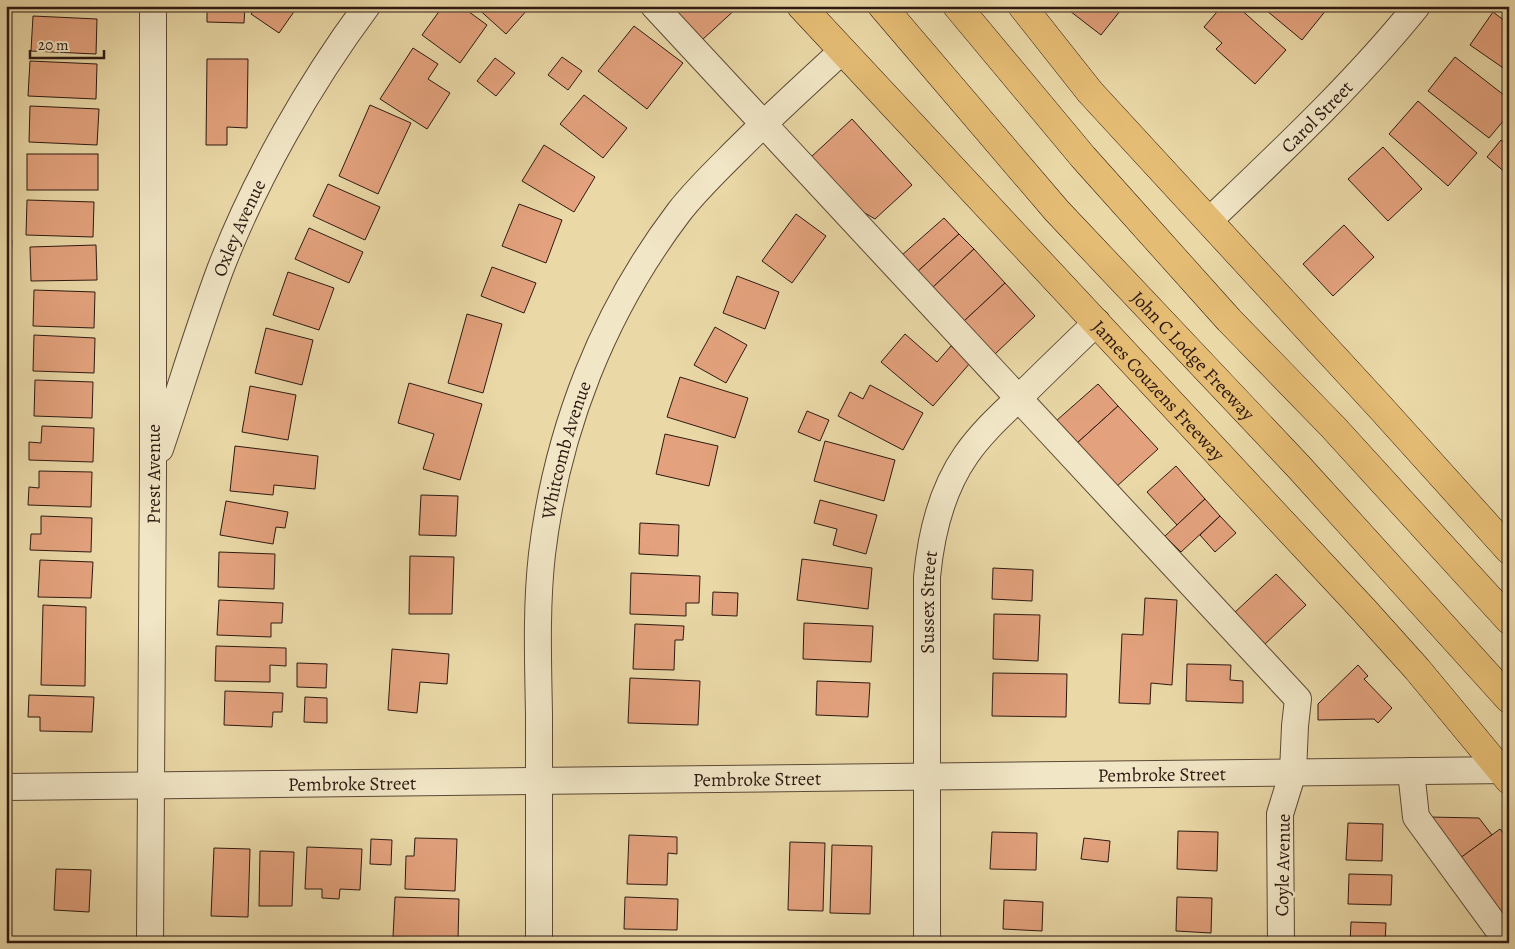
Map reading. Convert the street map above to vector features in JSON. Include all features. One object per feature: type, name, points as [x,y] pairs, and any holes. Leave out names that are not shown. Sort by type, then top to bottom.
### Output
[{"type":"main road","name":"James Couzens Freeway","points":[[800,6],[1375,622],[1506,773]]},
{"type":"main road","points":[[865,6],[901,30]]},
{"type":"main road","name":"John C Lodge Freeway","points":[[882,6],[1057,211],[1298,466],[1509,698]]},
{"type":"main road","points":[[957,6],[1083,157],[1229,320],[1333,427],[1509,620]]},
{"type":"main road","points":[[1022,6],[1090,92],[1509,550]]},
{"type":"street","name":"Prest Avenue","points":[[150,943],[153,6]]},
{"type":"street","name":"Oxley Avenue","points":[[153,469],[221,270],[250,201],[298,110],[367,6]]},
{"type":"street","points":[[654,6],[1018,398]]},
{"type":"street","name":"Carol Street","points":[[1209,221],[1336,99],[1372,61],[1417,6]]},
{"type":"street","name":"Whitcomb Avenue","points":[[539,943],[538,613],[542,556],[553,484],[576,401],[592,361],[620,302],[657,243],[680,211],[706,181],[763,124],[842,51]]},
{"type":"street","name":"Sussex Street","points":[[927,943],[927,577],[929,551],[934,526],[949,486],[965,456],[986,429],[1097,322]]},
{"type":"street","name":"Coyle Avenue","points":[[1018,398],[1298,699],[1293,772],[1280,814],[1281,943]]},
{"type":"street","points":[[1411,771],[1416,817],[1508,943]]},
{"type":"street","name":"Pembroke Street","points":[[6,787],[1293,772],[1411,771],[1506,773]]},
{"type":"building","points":[[32,6],[96,6],[96,9]]},
{"type":"building","points":[[207,6],[245,6],[244,23],[207,22]]},
{"type":"building","points":[[257,6],[298,6],[279,33],[251,14]]},
{"type":"building","points":[[443,6],[461,6],[487,25],[460,63],[422,35]]},
{"type":"building","points":[[475,6],[524,6],[528,9],[506,34]]},
{"type":"building","points":[[672,6],[739,6],[702,40]]},
{"type":"building","points":[[1068,6],[1124,6],[1101,35],[1066,8]]},
{"type":"building","points":[[1222,6],[1237,6],[1286,50],[1255,84],[1216,49],[1222,43],[1204,27]]},
{"type":"building","points":[[1261,6],[1324,6],[1327,9],[1302,40]]},
{"type":"building","points":[[1493,12],[1509,24],[1509,72],[1470,45]]},
{"type":"building","points":[[33,16],[97,19],[96,54],[31,51]]},
{"type":"building","points":[[634,26],[683,63],[647,109],[598,71]]},
{"type":"building","points":[[413,48],[438,64],[428,79],[450,93],[427,129],[380,99]]},
{"type":"building","points":[[562,57],[582,71],[568,90],[548,75]]},
{"type":"building","points":[[1455,57],[1509,99],[1509,114],[1489,138],[1428,91]]},
{"type":"building","points":[[495,58],[515,73],[496,96],[477,81]]},
{"type":"building","points":[[207,59],[248,59],[247,128],[227,127],[227,145],[206,145]]},
{"type":"building","points":[[30,61],[97,64],[96,99],[28,96]]},
{"type":"building","points":[[584,95],[627,128],[603,158],[560,124]]},
{"type":"building","points":[[1418,101],[1477,153],[1448,186],[1389,134]]},
{"type":"building","points":[[370,105],[411,123],[378,194],[339,176]]},
{"type":"building","points":[[30,106],[99,109],[97,145],[29,142]]},
{"type":"building","points":[[852,119],[912,185],[875,219],[858,209],[811,157]]},
{"type":"building","points":[[1501,140],[1509,147],[1509,170],[1506,173],[1487,157]]},
{"type":"building","points":[[544,145],[595,177],[574,212],[522,181]]},
{"type":"building","points":[[1383,147],[1422,189],[1388,221],[1348,179]]},
{"type":"building","points":[[27,154],[98,154],[98,190],[27,190]]},
{"type":"building","points":[[328,184],[380,207],[365,240],[313,216]]},
{"type":"building","points":[[27,200],[94,202],[93,237],[26,235]]},
{"type":"building","points":[[519,204],[562,220],[546,263],[502,246]]},
{"type":"building","points":[[796,214],[826,236],[792,283],[762,261]]},
{"type":"building","points":[[944,218],[959,234],[917,272],[902,255]]},
{"type":"building","points":[[1344,225],[1374,257],[1333,296],[1303,264]]},
{"type":"building","points":[[309,228],[363,252],[349,283],[295,259]]},
{"type":"building","points":[[959,234],[974,249],[932,288],[917,272]]},
{"type":"building","points":[[6,239],[12,240],[11,264],[6,264]]},
{"type":"building","points":[[96,245],[97,280],[31,281],[30,247]]},
{"type":"building","points":[[974,249],[1005,283],[963,322],[932,288]]},
{"type":"building","points":[[492,267],[536,283],[524,313],[481,296]]},
{"type":"building","points":[[288,272],[334,288],[319,330],[273,315]]},
{"type":"building","points":[[737,276],[779,292],[765,329],[723,313]]},
{"type":"building","points":[[1005,283],[1035,316],[994,355],[963,322]]},
{"type":"building","points":[[34,290],[95,292],[94,328],[33,326]]},
{"type":"building","points":[[467,314],[502,324],[483,393],[448,383]]},
{"type":"building","points":[[715,327],[747,345],[726,383],[694,365]]},
{"type":"building","points":[[266,328],[313,340],[302,385],[255,373]]},
{"type":"building","points":[[905,334],[937,362],[951,346],[970,363],[933,406],[881,362]]},
{"type":"building","points":[[34,335],[95,338],[94,373],[33,371]]},
{"type":"building","points":[[680,377],[748,398],[735,438],[667,417]]},
{"type":"building","points":[[35,380],[93,382],[92,418],[34,416]]},
{"type":"building","points":[[409,383],[482,404],[460,480],[423,469],[434,434],[398,423]]},
{"type":"building","points":[[1098,384],[1118,406],[1076,444],[1056,421]]},
{"type":"building","points":[[870,385],[923,413],[903,450],[838,416],[850,392],[863,399]]},
{"type":"building","points":[[250,386],[296,395],[288,440],[242,432]]},
{"type":"building","points":[[1118,406],[1158,449],[1116,487],[1076,444]]},
{"type":"building","points":[[807,411],[829,420],[820,441],[798,432]]},
{"type":"building","points":[[42,426],[94,428],[93,462],[29,460],[29,442],[41,443]]},
{"type":"building","points":[[665,434],[718,446],[709,486],[656,474]]},
{"type":"building","points":[[825,441],[895,460],[884,501],[814,481]]},
{"type":"building","points":[[235,446],[318,456],[315,489],[274,485],[273,495],[230,491]]},
{"type":"building","points":[[1176,466],[1205,499],[1177,525],[1147,492]]},
{"type":"building","points":[[39,471],[92,472],[91,507],[28,505],[29,487],[39,488]]},
{"type":"building","points":[[421,495],[458,496],[456,536],[419,535]]},
{"type":"building","points":[[1205,499],[1220,516],[1181,552],[1165,536]]},
{"type":"building","points":[[820,500],[877,515],[866,554],[833,545],[837,529],[814,523]]},
{"type":"building","points":[[226,501],[288,512],[285,528],[276,527],[273,544],[220,535]]},
{"type":"building","points":[[41,516],[92,518],[91,552],[30,550],[31,534],[41,534]]},
{"type":"building","points":[[1220,516],[1236,533],[1215,552],[1200,535]]},
{"type":"building","points":[[640,523],[679,525],[678,556],[639,554]]},
{"type":"building","points":[[219,552],[275,554],[274,589],[218,587]]},
{"type":"building","points":[[410,556],[454,557],[452,614],[409,614]]},
{"type":"building","points":[[802,559],[872,568],[868,609],[797,600]]},
{"type":"building","points":[[40,560],[93,562],[91,598],[38,597]]},
{"type":"building","points":[[993,568],[1033,570],[1032,601],[992,599]]},
{"type":"building","points":[[631,573],[700,576],[699,603],[686,603],[686,616],[630,614]]},
{"type":"building","points":[[1276,574],[1306,605],[1263,646],[1233,614]]},
{"type":"building","points":[[713,592],[738,593],[737,616],[712,615]]},
{"type":"building","points":[[1145,598],[1177,600],[1172,685],[1151,683],[1150,704],[1119,703],[1122,634],[1143,635]]},
{"type":"building","points":[[219,600],[283,603],[282,623],[271,623],[271,637],[217,635]]},
{"type":"building","points":[[43,605],[86,607],[85,686],[41,685]]},
{"type":"building","points":[[994,614],[1040,615],[1038,661],[993,659]]},
{"type":"building","points":[[804,623],[873,626],[871,662],[803,659]]},
{"type":"building","points":[[635,624],[684,626],[683,640],[675,640],[674,670],[633,669]]},
{"type":"building","points":[[216,646],[286,648],[286,666],[270,665],[270,682],[215,681]]},
{"type":"building","points":[[392,649],[449,654],[447,684],[420,682],[417,713],[388,710]]},
{"type":"building","points":[[297,663],[327,664],[326,688],[297,687]]},
{"type":"building","points":[[1187,664],[1231,665],[1230,680],[1243,681],[1243,703],[1186,701]]},
{"type":"building","points":[[1358,665],[1368,676],[1364,679],[1392,708],[1378,723],[1374,719],[1318,720],[1318,704]]},
{"type":"building","points":[[993,673],[1067,674],[1066,717],[992,716]]},
{"type":"building","points":[[630,678],[700,681],[698,725],[628,723]]},
{"type":"building","points":[[817,681],[870,683],[868,717],[816,715]]},
{"type":"building","points":[[225,691],[283,693],[282,712],[273,712],[272,727],[224,725]]},
{"type":"building","points":[[29,695],[94,697],[92,732],[40,731],[40,717],[28,717]]},
{"type":"building","points":[[305,697],[327,698],[327,723],[304,722]]},
{"type":"building","points":[[1429,817],[1479,818],[1492,835],[1456,861]]},
{"type":"building","points":[[1348,823],[1383,824],[1382,861],[1346,860]]},
{"type":"building","points":[[1500,829],[1507,838],[1509,837],[1509,934],[1456,861]]},
{"type":"building","points":[[1178,831],[1218,832],[1217,871],[1177,869]]},
{"type":"building","points":[[992,832],[1037,833],[1036,870],[990,869]]},
{"type":"building","points":[[629,835],[677,837],[677,854],[668,853],[667,885],[627,884]]},
{"type":"building","points":[[415,838],[457,839],[455,891],[405,889],[406,856],[414,856]]},
{"type":"building","points":[[1084,838],[1110,841],[1108,862],[1081,859]]},
{"type":"building","points":[[371,839],[392,840],[391,865],[370,864]]},
{"type":"building","points":[[790,842],[825,843],[823,911],[788,910]]},
{"type":"building","points":[[832,845],[872,846],[870,914],[830,913]]},
{"type":"building","points":[[307,847],[362,849],[360,890],[340,889],[339,899],[322,898],[322,889],[305,889]]},
{"type":"building","points":[[214,848],[250,849],[248,917],[211,916]]},
{"type":"building","points":[[260,851],[294,852],[292,906],[259,906]]},
{"type":"building","points":[[56,869],[91,870],[89,912],[54,910]]},
{"type":"building","points":[[1349,874],[1392,875],[1391,905],[1348,904]]},
{"type":"building","points":[[395,897],[459,899],[458,939],[393,937]]},
{"type":"building","points":[[625,897],[678,899],[677,930],[624,929]]},
{"type":"building","points":[[1177,897],[1212,898],[1211,933],[1176,931]]},
{"type":"building","points":[[1004,900],[1043,902],[1042,931],[1003,929]]},
{"type":"building","points":[[1351,922],[1386,923],[1385,943],[1350,943]]}]
